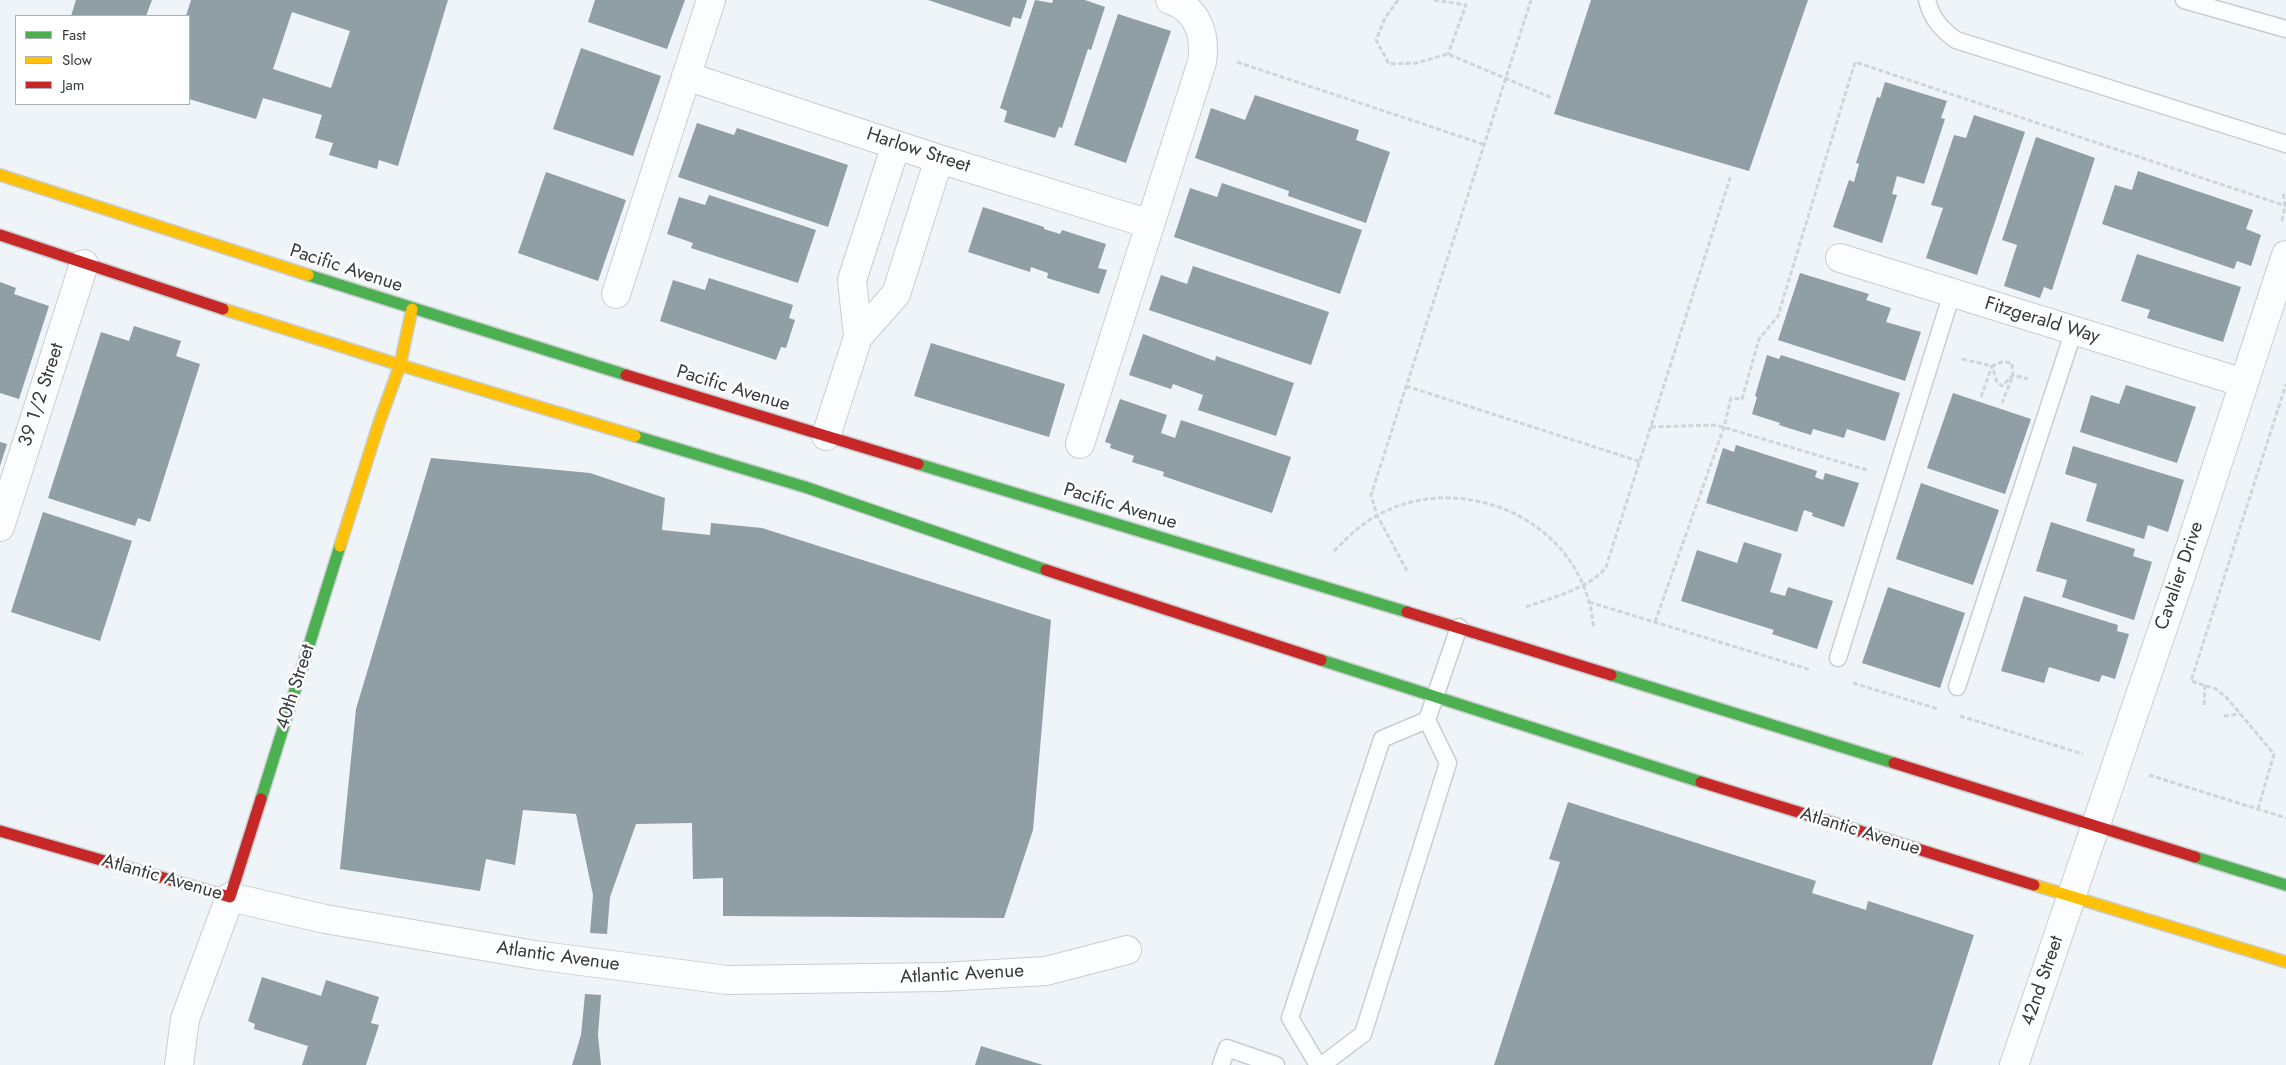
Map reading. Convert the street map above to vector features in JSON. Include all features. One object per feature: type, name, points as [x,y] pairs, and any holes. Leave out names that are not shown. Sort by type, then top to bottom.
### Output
[{"type":"main road","name":"Pacific Avenue","points":[[0,175],[412,309],[1459,627]]},
{"type":"main road","points":[[0,235],[84,264],[400,365],[806,487],[1000,555],[1436,698]]},
{"type":"main road","name":"40th Street","points":[[230,897],[379,424],[400,365],[412,309]]},
{"type":"main road","points":[[1459,627],[2286,884]]},
{"type":"main road","name":"Atlantic Avenue","points":[[1436,698],[2286,962]]},
{"type":"main road","name":"Atlantic Avenue","points":[[0,831],[230,897]]},
{"type":"street","points":[[616,294],[710,0]]},
{"type":"street","points":[[1080,444],[1198,74],[1203,51],[1202,32],[1195,20],[1185,9],[1170,0]]},
{"type":"street","name":"Harlow Street","points":[[686,76],[939,159],[1150,224]]},
{"type":"street","points":[[858,337],[852,280],[896,145]]},
{"type":"street","points":[[826,436],[858,337],[896,294],[939,159]]},
{"type":"street","name":"Cavalier Drive","points":[[2072,896],[2286,256]]},
{"type":"street","name":"Fitzgerald Way","points":[[1840,258],[2244,383]]},
{"type":"street","name":"39 1/2 Street","points":[[0,527],[84,264]]},
{"type":"street","name":"42nd Street","points":[[2014,1065],[2072,896]]},
{"type":"street","name":"Atlantic Avenue","points":[[230,897],[326,919],[534,955],[727,980],[942,978],[1046,971],[1128,950]]},
{"type":"street","name":"40th Street","points":[[178,1065],[185,1019],[230,897]]},
{"type":"lane","points":[[1927,0],[1930,14],[1940,28],[1956,40],[2286,144]]},
{"type":"lane","points":[[2184,0],[2286,30]]},
{"type":"lane","points":[[1838,658],[1952,293]]},
{"type":"lane","points":[[1957,687],[2074,330]]},
{"type":"lane","points":[[1318,1065],[1290,1018],[1382,739],[1427,720],[1459,627]]},
{"type":"lane","points":[[1322,1065],[1363,1034],[1448,763],[1427,720]]},
{"type":"lane","points":[[1221,1065],[1227,1048],[1276,1065]]},
{"type":"path","points":[[1398,0],[1385,18],[1376,40],[1389,64],[1416,63],[1448,54],[1552,98]]},
{"type":"path","points":[[1434,0],[1466,5],[1448,54]]},
{"type":"path","points":[[1407,571],[1377,515],[1371,495],[1486,145],[1531,0]]},
{"type":"path","points":[[1203,51],[1486,145]]},
{"type":"path","points":[[1526,607],[1583,585],[1599,576],[1606,567],[1731,176]]},
{"type":"path","points":[[1933,353],[1992,366],[2002,362],[2012,363],[2014,375],[2002,403]]},
{"type":"path","points":[[1992,366],[1997,382],[2002,386],[2014,375]]},
{"type":"path","points":[[1981,397],[1992,366]]},
{"type":"path","points":[[2014,375],[2056,386]]},
{"type":"path","points":[[2258,809],[2274,754],[2227,698],[2216,689],[2192,681],[2286,384]]},
{"type":"path","points":[[1406,386],[1641,462]]},
{"type":"path","points":[[1651,427],[1716,425],[1894,478]]},
{"type":"path","points":[[1334,551],[1355,530],[1377,515],[1394,507],[1438,497],[1463,497],[1489,502],[1513,512],[1542,531],[1555,543],[1570,562],[1583,585],[1589,602],[1594,628]]},
{"type":"path","points":[[2204,705],[2205,685]]},
{"type":"path","points":[[2224,716],[2240,714]]},
{"type":"building","points":[[76,0],[152,0],[146,15],[71,15]]},
{"type":"building","points":[[191,0],[448,0],[398,166],[379,160],[377,169],[329,155],[333,143],[315,138],[322,115],[263,98],[256,119],[190,99],[190,15],[186,15]],"holes":[[[292,12],[350,31],[331,88],[273,69]]]},
{"type":"building","points":[[595,0],[685,0],[667,49],[588,22]]},
{"type":"building","points":[[928,0],[1027,0],[1021,19],[1013,17],[1010,27]]},
{"type":"building","points":[[1035,0],[1052,3],[1053,0],[1085,0],[1105,7],[1091,50],[1088,49],[1062,128],[1059,127],[1055,138],[1004,122],[1007,111],[1000,108]]},
{"type":"building","points":[[1591,0],[1808,0],[1749,171],[1554,114]]},
{"type":"building","points":[[1118,14],[1171,31],[1126,163],[1074,145]]},
{"type":"building","points":[[581,48],[661,76],[633,156],[553,129]]},
{"type":"building","points":[[1885,82],[1947,101],[1941,118],[1945,119],[1924,184],[1897,176],[1892,194],[1897,195],[1882,243],[1833,227],[1849,180],[1854,182],[1859,164],[1856,163],[1877,97],[1880,98]]},
{"type":"building","points":[[1255,95],[1359,130],[1356,140],[1390,152],[1366,223],[1288,196],[1289,191],[1195,158],[1211,108],[1245,120]]},
{"type":"building","points":[[1974,115],[2025,132],[1977,275],[1926,258],[1943,208],[1931,205],[1954,135],[1966,138]]},
{"type":"building","points":[[697,123],[734,135],[737,128],[848,165],[828,227],[678,177]]},
{"type":"building","points":[[2036,137],[2095,158],[2052,290],[2044,287],[2040,298],[2004,286],[2017,245],[2002,240]]},
{"type":"building","points":[[2138,171],[2253,210],[2246,229],[2261,235],[2251,266],[2237,261],[2234,269],[2102,224],[2115,185],[2132,190]]},
{"type":"building","points":[[546,172],[626,200],[598,281],[518,253]]},
{"type":"building","points":[[1222,183],[1362,230],[1340,294],[1174,237],[1190,188],[1217,197]]},
{"type":"building","points":[[709,195],[816,230],[798,283],[691,248],[693,243],[667,234],[679,197],[705,205]]},
{"type":"building","points":[[983,207],[1060,234],[1062,230],[1106,244],[1098,268],[1107,270],[1099,294],[1047,278],[1048,273],[1031,267],[1030,272],[968,252]]},
{"type":"building","points":[[2137,254],[2241,287],[2223,342],[2147,318],[2150,310],[2121,301]]},
{"type":"building","points":[[1193,266],[1329,312],[1311,365],[1149,310],[1161,275],[1187,284]]},
{"type":"building","points":[[1800,273],[1869,294],[1866,300],[1891,308],[1886,322],[1921,332],[1905,381],[1778,340]]},
{"type":"building","points":[[709,278],[793,305],[789,318],[795,320],[786,348],[781,347],[776,360],[660,321],[673,280],[705,290]]},
{"type":"building","points":[[0,282],[16,288],[14,294],[49,306],[19,399],[0,393]]},
{"type":"building","points":[[134,326],[181,341],[176,356],[200,364],[150,522],[138,518],[135,526],[48,498],[101,332],[129,341]]},
{"type":"building","points":[[1143,334],[1215,361],[1216,356],[1294,383],[1276,436],[1198,410],[1203,395],[1173,384],[1171,389],[1129,375]]},
{"type":"building","points":[[931,343],[1065,384],[1049,437],[914,396]]},
{"type":"building","points":[[1767,355],[1779,359],[1781,355],[1900,393],[1885,441],[1847,429],[1844,438],[1813,429],[1811,435],[1752,414],[1757,397],[1755,396]]},
{"type":"building","points":[[2126,385],[2196,407],[2177,463],[2080,432],[2091,395],[2119,404]]},
{"type":"building","points":[[1953,393],[2031,419],[2005,494],[1927,468]]},
{"type":"building","points":[[1120,399],[1167,415],[1161,433],[1175,438],[1181,420],[1291,457],[1272,513],[1163,476],[1164,472],[1132,462],[1134,456],[1110,448],[1111,444],[1105,442]]},
{"type":"building","points":[[0,442],[7,444],[0,466]]},
{"type":"building","points":[[1736,445],[1817,471],[1815,477],[1823,480],[1825,473],[1859,483],[1844,527],[1812,516],[1813,513],[1804,510],[1797,532],[1706,503],[1723,448],[1734,452]]},
{"type":"building","points":[[2073,446],[2184,480],[2168,532],[2148,525],[2144,539],[2086,521],[2097,484],[2065,474]]},
{"type":"building","points":[[431,458],[590,473],[665,498],[662,530],[710,535],[711,523],[762,528],[1051,620],[1033,830],[1004,918],[723,916],[723,878],[693,879],[692,823],[636,824],[610,897],[607,934],[590,933],[593,895],[576,814],[523,810],[515,865],[486,859],[480,891],[340,869],[356,709]]},
{"type":"building","points":[[1921,483],[1999,510],[1973,585],[1896,559]]},
{"type":"building","points":[[43,512],[132,541],[100,641],[11,612]]},
{"type":"building","points":[[2051,522],[2135,549],[2133,556],[2152,562],[2134,620],[2062,597],[2067,580],[2036,571]]},
{"type":"building","points":[[1744,542],[1782,554],[1770,592],[1785,596],[1788,587],[1833,601],[1817,649],[1772,634],[1774,630],[1681,601],[1697,550],[1737,563]]},
{"type":"building","points":[[1888,587],[1965,613],[1940,688],[1862,663]]},
{"type":"building","points":[[2024,596],[2118,625],[2117,631],[2129,634],[2115,679],[2102,675],[2099,682],[2049,667],[2044,683],[2001,671]]},
{"type":"building","points":[[1568,802],[1816,881],[1812,893],[1866,910],[1868,901],[1974,935],[1932,1065],[1494,1065],[1560,862],[1549,859]]},
{"type":"building","points":[[262,977],[321,996],[326,980],[379,997],[371,1023],[379,1025],[366,1065],[302,1065],[308,1046],[254,1029],[255,1024],[248,1021]]},
{"type":"building","points":[[585,994],[601,995],[598,1035],[601,1065],[572,1065],[581,1035]]},
{"type":"building","points":[[981,1046],[1043,1065],[975,1065]]},
{"type":"traffic: fast","points":[[308,275],[626,375]]},
{"type":"traffic: fast","points":[[635,436],[805,487],[1046,570]]},
{"type":"traffic: fast","points":[[918,464],[1407,612]]},
{"type":"traffic: fast","points":[[261,799],[340,546]]},
{"type":"traffic: fast","points":[[1321,660],[1701,782]]},
{"type":"traffic: fast","points":[[1611,675],[1894,763]]},
{"type":"traffic: fast","points":[[2195,857],[2286,885]]},
{"type":"traffic: slow","points":[[0,175],[308,275]]},
{"type":"traffic: slow","points":[[223,309],[635,436]]},
{"type":"traffic: slow","points":[[340,546],[379,423],[400,365],[412,309]]},
{"type":"traffic: slow","points":[[2034,885],[2286,962]]},
{"type":"traffic: jam","points":[[0,235],[223,309]]},
{"type":"traffic: jam","points":[[626,375],[918,464]]},
{"type":"traffic: jam","points":[[1046,570],[1321,660]]},
{"type":"traffic: jam","points":[[1407,612],[1611,675]]},
{"type":"traffic: jam","points":[[1894,763],[2195,857]]},
{"type":"traffic: jam","points":[[1701,782],[2034,885]]},
{"type":"traffic: jam","points":[[0,831],[230,897],[261,799]]}]
